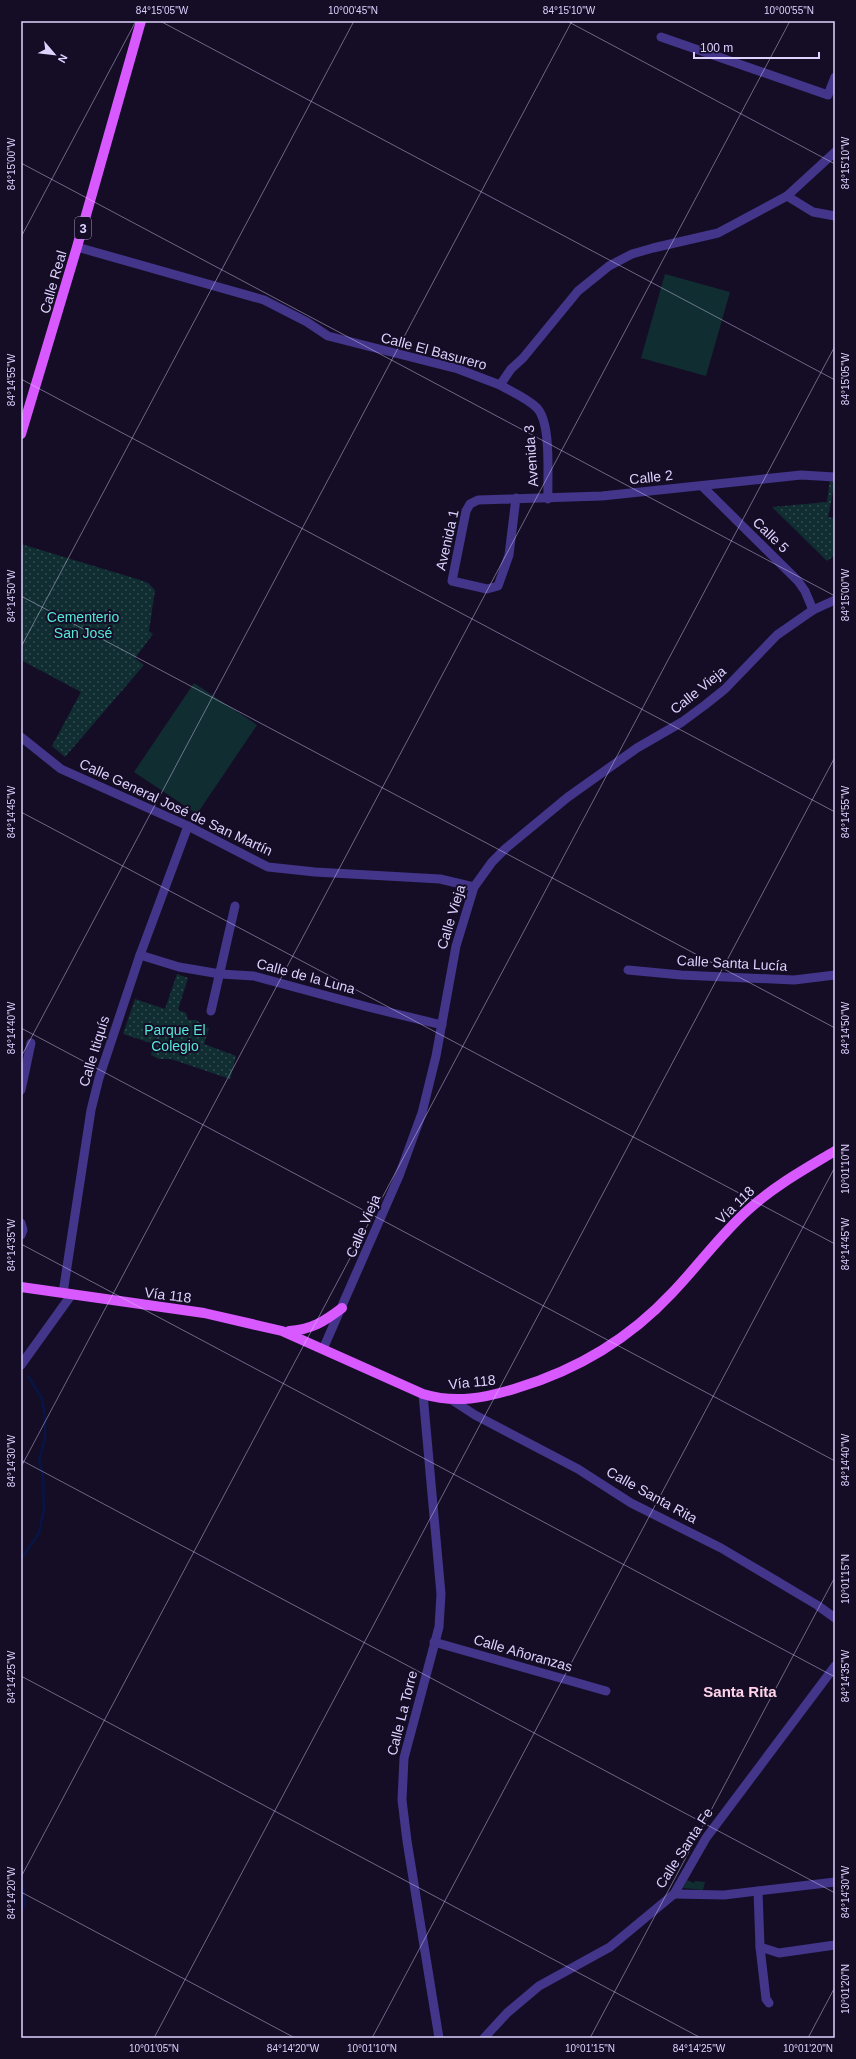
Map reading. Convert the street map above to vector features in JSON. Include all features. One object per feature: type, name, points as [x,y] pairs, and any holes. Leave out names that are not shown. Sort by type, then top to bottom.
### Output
[{"type":"main road","name":"Calle Real","points":[[21,434],[77,247],[140,21]]},
{"type":"main road","name":"Vía 118","points":[[21,1287],[143,1306],[204,1313],[282,1331],[423,1394],[452,1400],[473,1399],[532,1384],[564,1372],[627,1334],[658,1307],[748,1210],[768,1193],[835,1151]]},
{"type":"main road","points":[[282,1331],[299,1331],[313,1327],[326,1321],[342,1308]]},
{"type":"street","points":[[661,36],[828,95],[835,77]]},
{"type":"street","name":"Calle El Basurero","points":[[77,247],[257,298],[307,322],[328,336],[458,370],[500,385],[510,369],[523,358],[578,291],[609,266],[632,254],[718,233],[787,196],[835,152]]},
{"type":"street","points":[[787,196],[813,212],[835,216]]},
{"type":"street","name":"Avenida 3","points":[[500,385],[529,401],[538,409],[544,422],[548,499]]},
{"type":"street","name":"Calle 2","points":[[470,504],[478,500],[516,498],[548,499],[602,496],[801,475],[835,477]]},
{"type":"street","name":"Calle 5","points":[[702,486],[798,581],[805,591],[813,610]]},
{"type":"street","name":"Avenida 1","points":[[470,504],[466,511],[452,581],[487,589],[498,586],[509,555],[516,498]]},
{"type":"street","name":"Calle Vieja","points":[[323,1349],[342,1308],[410,1147],[422,1113],[442,1025],[456,946],[474,887],[492,862],[505,849],[554,809],[637,748],[682,722],[705,705],[725,689],[777,635],[813,610],[835,600]]},
{"type":"street","name":"Calle General José de San Martín","points":[[21,737],[61,769],[188,826],[268,867],[315,872],[440,879],[474,887]]},
{"type":"street","name":"Calle Itiquís","points":[[68,1294],[91,1110],[99,1078],[140,955],[188,826]]},
{"type":"street","points":[[211,1010],[235,906]]},
{"type":"street","name":"Calle de la Luna","points":[[140,955],[179,967],[220,974],[254,976],[368,1007],[442,1025]]},
{"type":"street","name":"Calle Santa Lucía","points":[[628,970],[681,975],[794,980],[835,975]]},
{"type":"street","points":[[21,1090],[23,1072],[31,1044]]},
{"type":"street","points":[[21,1223],[23,1230],[21,1235]]},
{"type":"street","points":[[21,1365],[68,1294]]},
{"type":"street","name":"Calle La Torre","points":[[423,1394],[441,1594],[439,1627],[404,1758],[402,1800],[407,1841],[440,2038]]},
{"type":"street","name":"Calle Santa Rita","points":[[452,1400],[475,1415],[578,1468],[632,1503],[720,1548],[817,1605],[835,1618]]},
{"type":"street","name":"Calle Añoranzas","points":[[434,1642],[606,1691]]},
{"type":"street","name":"Calle Santa Fe","points":[[484,2038],[507,2014],[539,1986],[610,1947],[674,1894],[706,1838],[835,1666]]},
{"type":"street","points":[[674,1894],[724,1895],[835,1882]]},
{"type":"street","points":[[758,1891],[760,1947],[766,1999],[769,2003]]},
{"type":"street","points":[[760,1947],[779,1953],[835,1944]]},
{"type":"green space","points":[[665,274],[730,292],[706,376],[641,358]]},
{"type":"green space","points":[[830,479],[835,480],[828,517],[835,518],[835,555],[827,561],[772,507],[827,502]]},
{"type":"green space","name":"Cementerio San José","points":[[21,544],[140,580],[148,583],[155,590],[149,631],[153,634],[135,658],[144,665],[65,757],[52,746],[81,692],[21,660]]},
{"type":"green space","points":[[194,683],[257,725],[197,814],[134,772]]},
{"type":"green space","name":"Parque El Colegio","points":[[177,974],[188,978],[178,1010],[186,1013],[188,1020],[196,1020],[202,1024],[201,1026],[209,1028],[204,1044],[236,1056],[230,1079],[171,1059],[159,1059],[151,1055],[154,1044],[123,1034],[135,999],[165,1009]]},
{"type":"green space","points":[[687,1880],[694,1883],[695,1881],[705,1882],[703,1890],[683,1888]]},
{"type":"waterway","points":[[21,1559],[39,1533],[44,1509],[43,1477],[39,1459],[45,1439],[45,1417],[42,1399],[28,1376]]},
{"type":"waterway","points":[[21,1869],[25,1903],[21,1912]]},
{"type":"district","name":"Santa Rita","points":[[740,1692]]}]
